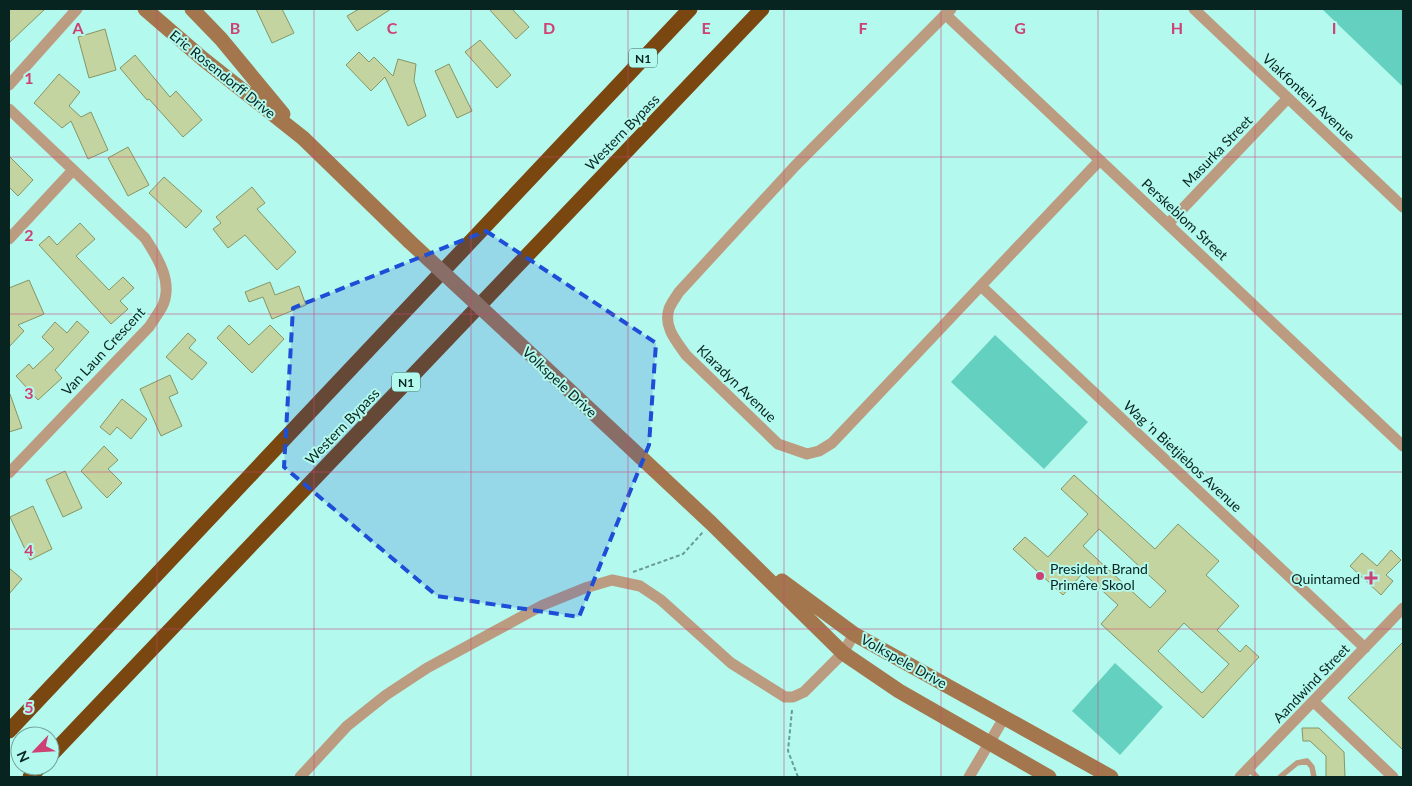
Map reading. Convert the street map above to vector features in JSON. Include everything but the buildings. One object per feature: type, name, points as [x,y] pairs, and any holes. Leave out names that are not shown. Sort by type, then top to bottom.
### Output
[{"type":"highway","name":"N1","points":[[9,731],[690,9]]},
{"type":"highway","name":"Western Bypass","points":[[60,746],[762,9]]},
{"type":"street","points":[[9,85],[77,9]]},
{"type":"street","name":"Eric Rosendorff Drive","points":[[144,9],[303,138],[409,241]]},
{"type":"street","name":"Eric Rosendorff Drive","points":[[192,9],[221,39],[303,138]]},
{"type":"street","name":"Vlakfontein Avenue","points":[[1194,9],[1403,207]]},
{"type":"street","name":"Perskeblom Street","points":[[948,12],[1100,160],[1403,446]]},
{"type":"street","name":"Klaradyn Avenue","points":[[948,12],[795,166],[679,292],[669,309],[667,323],[674,338],[686,355],[778,444],[807,454],[819,451],[832,443],[1100,160]]},
{"type":"street","points":[[203,58],[221,39]]},
{"type":"street","name":"Masurka Street","points":[[1168,224],[1288,98]]},
{"type":"street","name":"Van Laun Crescent","points":[[9,109],[144,238],[158,258],[165,277],[166,292],[163,306],[149,327],[9,473]]},
{"type":"street","points":[[9,238],[73,170]]},
{"type":"street","name":"Volkspele Drive","points":[[409,241],[712,523],[843,653],[899,691],[1049,777]]},
{"type":"street","name":"Wag 'n Bietjiebos Avenue","points":[[981,286],[1365,648]]},
{"type":"street","name":"Volkspele Drive","points":[[712,523],[793,590],[854,634],[1111,777]]},
{"type":"street","points":[[300,777],[347,726],[386,695],[427,668],[543,605],[585,588],[612,580],[640,586],[661,600],[731,663],[784,697],[793,697],[804,692],[843,653],[854,634]]},
{"type":"street","name":"Aandwind Street","points":[[1248,774],[1403,608]]},
{"type":"street","points":[[1314,702],[1393,777]]},
{"type":"street","points":[[969,777],[1004,718]]},
{"type":"lane","points":[[1280,777],[1297,763],[1307,761],[1312,767],[1314,777]]},
{"type":"path","points":[[612,580],[683,554],[712,523]]},
{"type":"path","points":[[793,697],[788,751],[798,777]]},
{"type":"highlighted area","points":[[486,231],[656,343],[649,445],[579,617],[437,596],[284,467],[293,308]]},
{"type":"green space","points":[[1322,9],[1403,9],[1403,87]]},
{"type":"green space","points":[[995,335],[1088,422],[1044,469],[951,382]]},
{"type":"green space","points":[[1115,663],[1163,707],[1120,755],[1072,711]]},
{"type":"place","name":"President Brand Primêre Skool","points":[[1040,576]]},
{"type":"place","name":"Quintamed","points":[[1371,578]]}]
